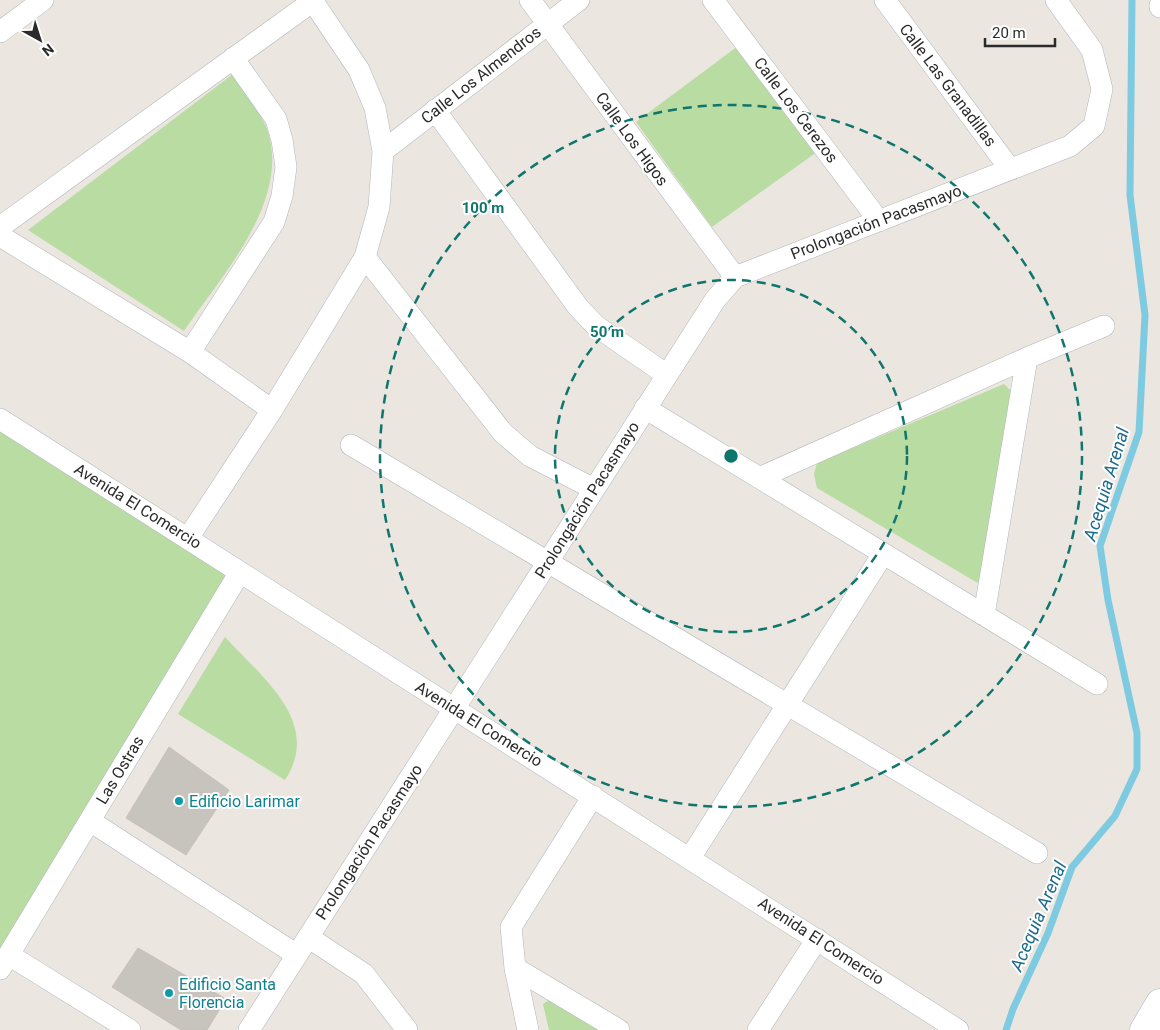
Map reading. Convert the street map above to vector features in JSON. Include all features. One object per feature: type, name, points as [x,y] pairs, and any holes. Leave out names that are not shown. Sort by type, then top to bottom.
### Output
[{"type":"street","points":[[0,32],[43,0]]},
{"type":"street","name":"Calle Los Higos","points":[[530,0],[734,278]]},
{"type":"street","name":"Calle Los Almendros","points":[[383,151],[579,0]]},
{"type":"street","name":"Calle Los Cerezos","points":[[713,0],[879,221]]},
{"type":"street","name":"Calle Las Granadillas","points":[[885,0],[1010,169]]},
{"type":"street","name":"Prolongación Pacasmayo","points":[[249,1030],[645,408],[715,300],[734,278],[1070,146],[1094,126],[1102,89],[1092,50],[1056,0]]},
{"type":"street","points":[[0,227],[313,1],[359,70],[375,108],[383,151],[379,207],[365,257],[272,410],[188,538]]},
{"type":"street","points":[[190,352],[274,222],[286,167],[282,140],[276,120],[233,58]]},
{"type":"street","points":[[435,110],[578,307],[596,326],[667,375]]},
{"type":"street","points":[[0,236],[190,352],[272,410]]},
{"type":"street","points":[[365,257],[503,433],[530,456],[594,490]]},
{"type":"street","points":[[759,478],[1027,358],[1104,326]]},
{"type":"street","points":[[984,615],[1027,358]]},
{"type":"street","points":[[645,408],[1097,684]]},
{"type":"street","name":"Avenida El Comercio","points":[[0,419],[817,939],[948,1027]]},
{"type":"street","points":[[351,445],[1037,853]]},
{"type":"street","points":[[690,858],[883,554]]},
{"type":"street","name":"Las Ostras","points":[[4,962],[240,572]]},
{"type":"street","points":[[528,1030],[515,968],[511,927],[593,796]]},
{"type":"street","points":[[90,821],[297,955]]},
{"type":"street","points":[[308,937],[364,974],[407,1030]]},
{"type":"street","points":[[758,1030],[817,939]]},
{"type":"street","points":[[4,962],[130,1030]]},
{"type":"street","points":[[515,968],[619,1030]]},
{"type":"street","points":[[1144,1030],[1160,1003]]},
{"type":"green space","points":[[738,46],[817,152],[712,227],[636,122]]},
{"type":"green space","points":[[233,74],[267,129],[272,156],[270,183],[261,210],[249,236],[184,331],[28,230]]},
{"type":"green space","points":[[1004,384],[1012,392],[983,584],[976,582],[817,488],[814,474],[817,463]]},
{"type":"green space","points":[[0,430],[230,574],[0,957]]},
{"type":"green space","points":[[225,637],[270,685],[283,702],[292,720],[297,739],[295,759],[285,780],[178,714]]},
{"type":"green space","points":[[549,1000],[598,1030],[549,1030],[543,1004]]},
{"type":"building","name":"Edificio Larimar","points":[[169,747],[229,790],[186,855],[126,818]]},
{"type":"building","name":"Edificio Santa Florencia","points":[[138,948],[226,999],[207,1030],[181,1030],[112,987]]},
{"type":"waterway","name":"Acequia Arenal","points":[[1006,1030],[1013,1009],[1048,933],[1072,867],[1115,816],[1137,769],[1137,733],[1108,600],[1100,546],[1139,432],[1145,315],[1130,195],[1132,0]]},
{"type":"place","name":"Edificio Larimar","points":[[179,801]]},
{"type":"place","name":"Edificio Santa Florencia","points":[[169,993]]}]
